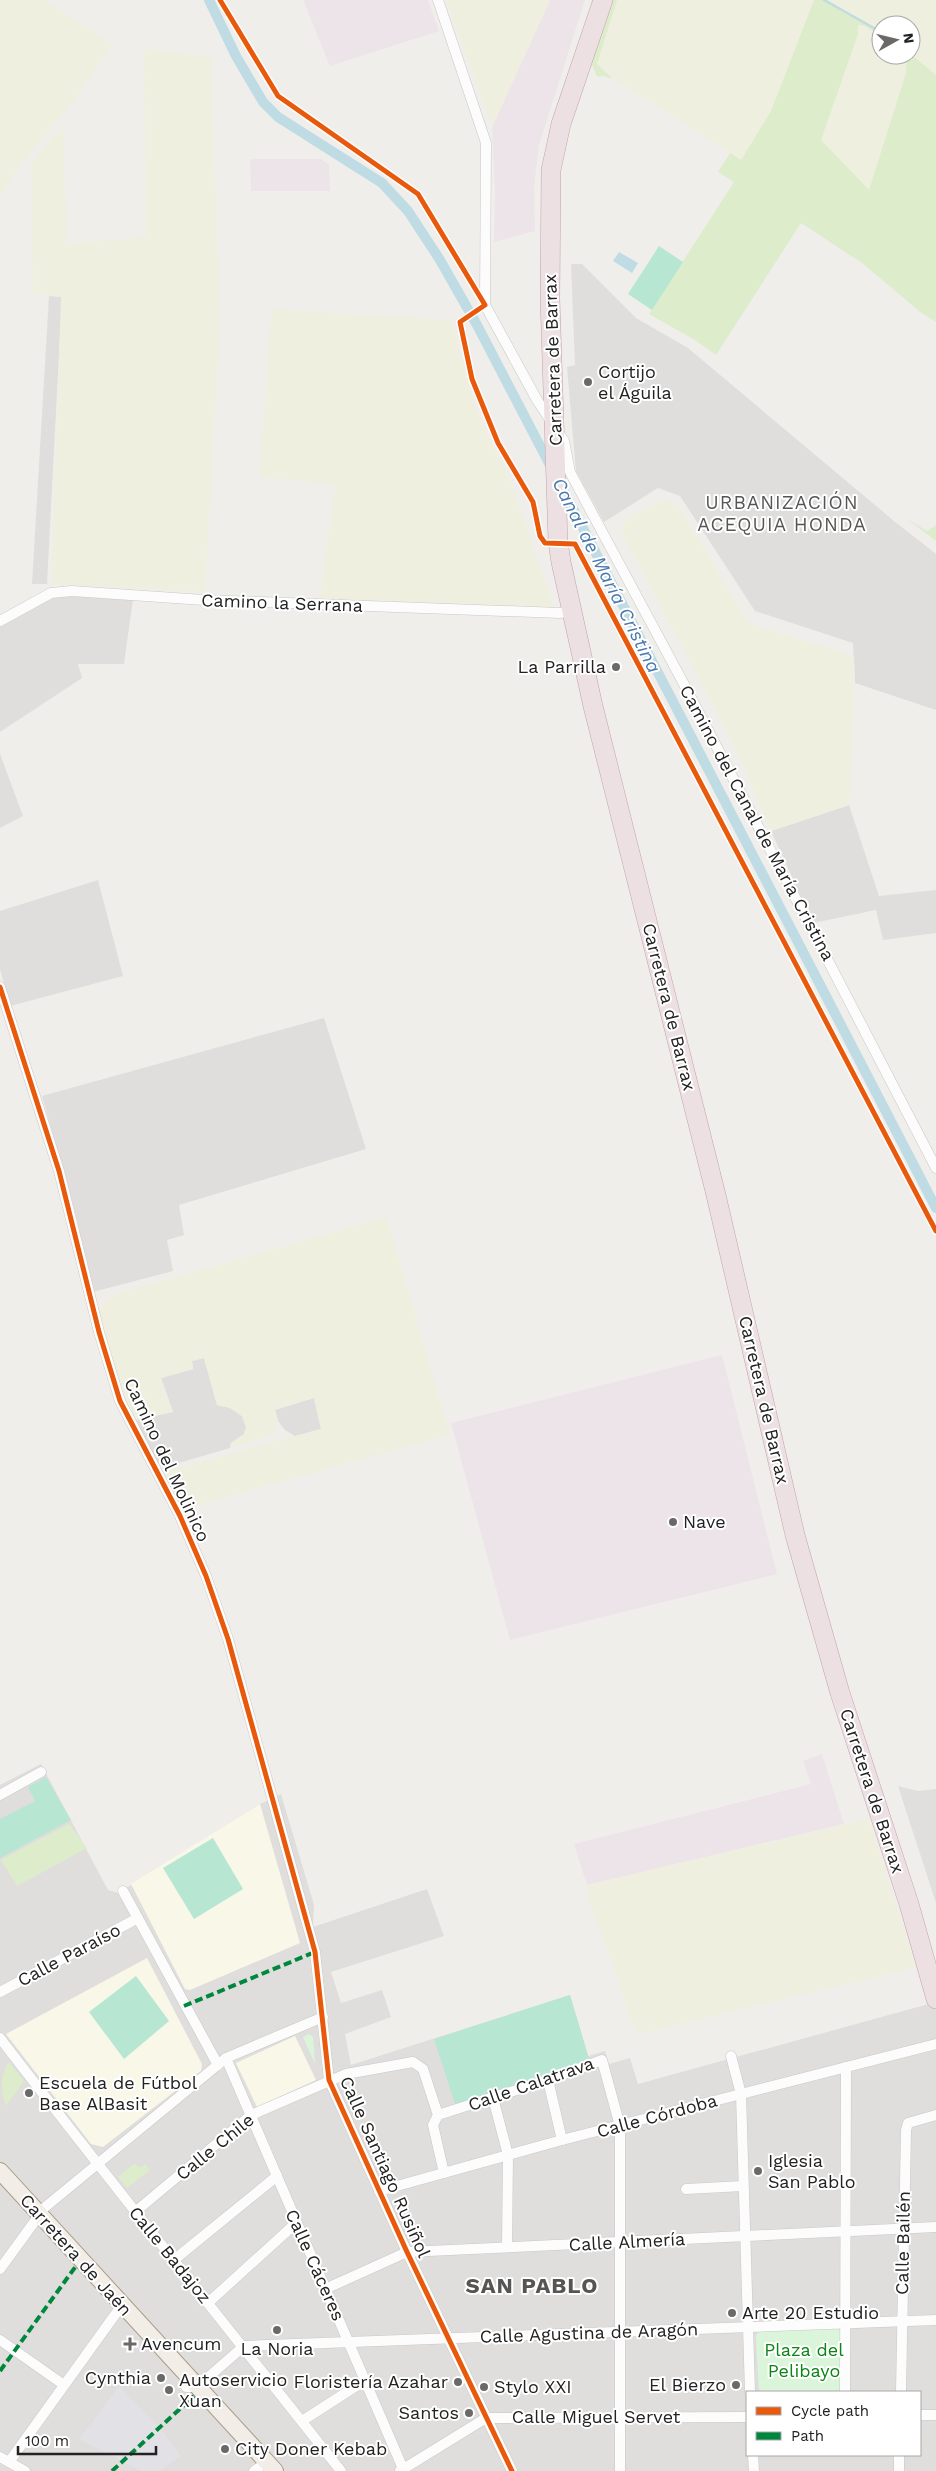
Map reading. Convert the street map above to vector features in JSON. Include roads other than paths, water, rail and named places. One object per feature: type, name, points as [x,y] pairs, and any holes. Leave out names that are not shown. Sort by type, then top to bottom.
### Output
[{"type":"highway","name":"Carretera de Barrax","points":[[604,0],[561,124],[551,170],[550,299],[558,542],[571,612],[593,706],[716,1195],[796,1536],[840,1693],[909,1904],[936,1999]]},
{"type":"main road","name":"Carretera de Jaén","points":[[0,2171],[37,2217],[264,2468]]},
{"type":"main road","name":"Carretera de Jaén","points":[[0,2183],[37,2217]]},
{"type":"street","name":"Camino del Canal de María Cristina","points":[[438,0],[486,143],[485,306],[537,400],[564,441],[570,472],[686,688],[936,1168]]},
{"type":"street","name":"Camino la Serrana","points":[[0,621],[51,592],[72,591],[204,600],[571,612]]},
{"type":"street","name":"Camino del Molinico","points":[[0,987],[59,1171],[99,1332],[120,1401],[180,1516],[206,1576],[228,1639],[271,1799]]},
{"type":"street","points":[[0,1795],[41,1772]]},
{"type":"street","name":"Calle Santiago Rusiñol","points":[[271,1799],[315,1952],[329,2080],[406,2252],[512,2471]]},
{"type":"street","points":[[123,1891],[218,2065]]},
{"type":"street","name":"Calle Paraíso","points":[[0,1992],[138,1918]]},
{"type":"street","points":[[0,2269],[37,2217],[96,2164],[226,2058],[323,2017]]},
{"type":"street","name":"Calle Badajoz","points":[[0,2038],[96,2164],[209,2302],[341,2471]]},
{"type":"street","name":"Calle Córdoba","points":[[378,2191],[562,2140],[936,2044]]},
{"type":"street","points":[[731,2056],[741,2094],[750,2391]]},
{"type":"street","name":"Calle Cáceres","points":[[226,2058],[402,2470]]},
{"type":"street","name":"Calle Calatrava","points":[[438,2115],[548,2080],[602,2060],[620,2126],[620,2471]]},
{"type":"street","name":"Calle Chile","points":[[135,2212],[251,2115],[329,2080],[370,2068],[413,2062],[423,2069],[438,2115]]},
{"type":"street","points":[[845,2391],[846,2067]]},
{"type":"street","points":[[548,2080],[562,2140]]},
{"type":"street","points":[[493,2098],[508,2155],[507,2247]]},
{"type":"street","points":[[438,2115],[433,2125],[444,2173]]},
{"type":"street","name":"Calle Bailén","points":[[901,2391],[903,2229],[908,2123],[936,2115]]},
{"type":"street","points":[[175,2260],[277,2176]]},
{"type":"street","points":[[686,2189],[743,2186]]},
{"type":"street","points":[[209,2302],[296,2223]]},
{"type":"street","name":"Calle Almería","points":[[325,2289],[406,2252],[936,2227]]},
{"type":"street","points":[[25,2471],[4,2459],[64,2385],[119,2308]]},
{"type":"street","name":"Calle Agustina de Aragón","points":[[244,2346],[936,2320]]},
{"type":"street","points":[[0,2340],[64,2385]]},
{"type":"street","points":[[191,2387],[244,2346]]},
{"type":"street","points":[[302,2421],[364,2381]]},
{"type":"street","points":[[921,2415],[936,2415]]},
{"type":"street","name":"Calle Miguel Servet","points":[[402,2470],[486,2418],[746,2417]]},
{"type":"street","points":[[753,2456],[754,2471]]},
{"type":"street","points":[[899,2456],[899,2471]]},
{"type":"water","points":[[619,252],[638,263],[632,273],[613,261]]},
{"type":"waterway","name":"Canal de María Cristina","points":[[209,0],[236,56],[263,102],[278,117],[382,183],[408,211],[440,260],[477,325],[552,469]]},
{"type":"waterway","points":[[824,0],[871,26]]},
{"type":"waterway","name":"Canal de María Cristina","points":[[560,484],[936,1208]]},
{"type":"place","name":"Cortijo el Águila","points":[[588,382]]},
{"type":"place","name":"La Parrilla","points":[[616,667]]},
{"type":"place","name":"Nave","points":[[673,1522]]},
{"type":"place","name":"Escuela de Fútbol Base AlBasit","points":[[29,2093]]},
{"type":"place","name":"Iglesia San Pablo","points":[[758,2171]]},
{"type":"place","name":"Arte 20 Estudio","points":[[732,2313]]},
{"type":"place","name":"La Noria","points":[[277,2330]]},
{"type":"place","name":"Avencum","points":[[130,2344]]},
{"type":"place","name":"Cynthia","points":[[161,2378]]},
{"type":"place","name":"Floristería Azahar","points":[[458,2382]]},
{"type":"place","name":"El Bierzo","points":[[736,2385]]},
{"type":"place","name":"Stylo XXI","points":[[484,2387]]},
{"type":"place","name":"Autoservicio Xuan","points":[[169,2390]]},
{"type":"place","name":"Santos","points":[[469,2413]]},
{"type":"place","name":"City Doner Kebab","points":[[225,2449]]},
{"type":"district","name":"URBANIZACIÓN ACEQUIA HONDA","points":[[782,513]]},
{"type":"district","name":"SAN PABLO","points":[[532,2285]]},
{"type":"park label","name":"Plaza del Pelibayo","points":[[804,2360]]}]
